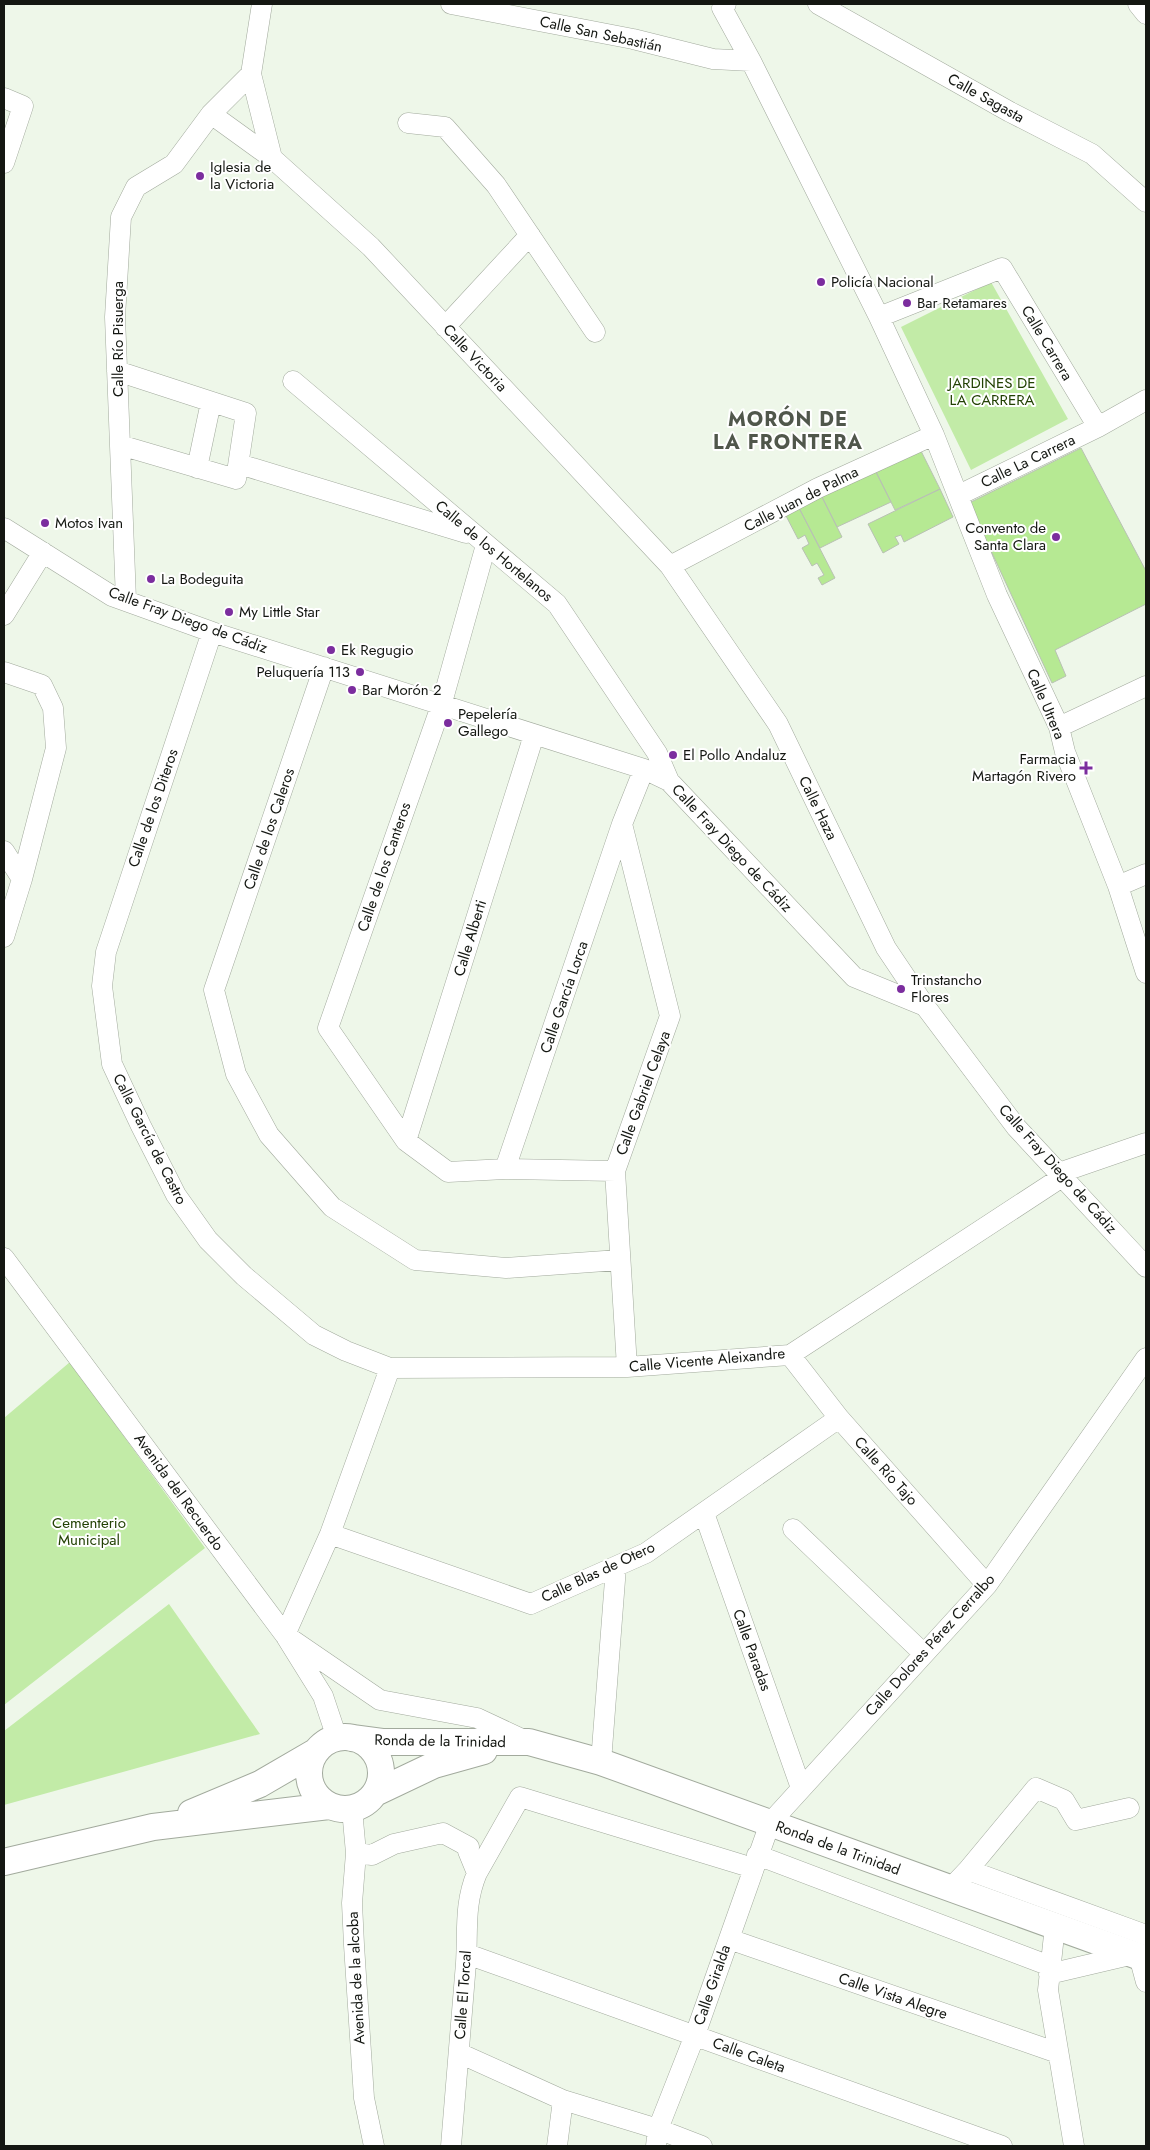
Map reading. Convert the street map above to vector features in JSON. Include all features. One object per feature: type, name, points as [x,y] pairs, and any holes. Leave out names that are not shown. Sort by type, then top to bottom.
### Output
[{"type":"main road","name":"Ronda de la Trinidad","points":[[345,1738],[382,1742],[528,1742],[601,1762],[1055,1926],[1141,1951]]},
{"type":"main road","points":[[153,1827],[362,1806],[375,1793],[380,1782],[381,1771],[378,1759],[372,1749],[363,1742],[345,1738],[321,1745],[310,1761],[308,1772],[313,1792],[341,1808]]},
{"type":"main road","name":"Ronda de la Trinidad","points":[[375,1793],[434,1765],[473,1753],[528,1742]]},
{"type":"main road","points":[[4,1862],[153,1827],[213,1805],[260,1784],[315,1752]]},
{"type":"street","points":[[262,4],[251,74],[272,158]]},
{"type":"street","name":"Calle San Sebastián","points":[[451,4],[633,39],[713,59],[751,61]]},
{"type":"street","points":[[726,4],[722,8],[751,61],[879,317],[934,435],[959,495]]},
{"type":"street","name":"Calle Sagasta","points":[[818,4],[1010,112],[1092,154],[1146,202]]},
{"type":"street","points":[[1138,4],[1146,14]]},
{"type":"street","name":"Calle Río Pisuerga","points":[[126,600],[115,317],[121,217],[136,187],[174,164],[211,114],[251,74]]},
{"type":"street","points":[[4,98],[23,106],[4,163]]},
{"type":"street","name":"Calle Victoria","points":[[211,114],[272,158],[371,247],[670,566]]},
{"type":"street","points":[[408,123],[445,127],[496,185],[595,332]]},
{"type":"street","points":[[445,327],[530,235]]},
{"type":"street","name":"Calle Carrera","points":[[879,317],[1002,268],[1098,427]]},
{"type":"street","points":[[117,371],[246,413],[236,479],[120,445]]},
{"type":"street","name":"Calle de los Hortelanos","points":[[293,381],[557,604],[657,753],[669,781]]},
{"type":"street","name":"Calle La Carrera","points":[[959,495],[1098,427],[1146,400]]},
{"type":"street","points":[[197,468],[212,402]]},
{"type":"street","name":"Calle Juan de Palma","points":[[670,566],[818,488],[934,435]]},
{"type":"street","points":[[238,464],[481,540]]},
{"type":"street","name":"Calle Utrera","points":[[959,495],[997,595],[1059,727],[1066,752],[1118,886],[1146,973]]},
{"type":"street","name":"Calle Fray Diego de Cádiz","points":[[4,528],[112,596],[212,632],[644,769],[669,781],[854,977],[925,1006],[1016,1127],[1146,1268]]},
{"type":"street","name":"Calle de los Canteros","points":[[406,1142],[328,1028],[441,706],[481,540]]},
{"type":"street","points":[[4,615],[43,552]]},
{"type":"street","name":"Calle Haza","points":[[670,566],[778,724],[886,948],[925,1006]]},
{"type":"street","name":"Calle de los Diteros","points":[[102,986],[106,952],[212,632]]},
{"type":"street","name":"Calle de los Caleros","points":[[324,667],[214,990],[236,1074],[269,1135],[332,1207],[415,1260],[506,1268],[619,1260]]},
{"type":"street","points":[[4,672],[42,685],[53,708],[56,748],[22,879],[4,937]]},
{"type":"street","points":[[1059,727],[1146,686]]},
{"type":"street","name":"Calle Alberti","points":[[406,1142],[534,735]]},
{"type":"street","name":"Calle García Lorca","points":[[505,1170],[622,824],[644,769]]},
{"type":"street","name":"Calle Gabriel Celaya","points":[[622,824],[670,1016],[615,1171],[627,1367]]},
{"type":"street","points":[[4,851],[22,879]]},
{"type":"street","points":[[1118,886],[1146,874]]},
{"type":"street","name":"Calle García de Castro","points":[[102,986],[112,1064],[140,1126],[176,1195],[208,1240],[244,1276],[314,1335],[346,1351],[390,1368]]},
{"type":"street","points":[[406,1142],[448,1172],[505,1170],[615,1171]]},
{"type":"street","name":"Calle Vicente Aleixandre","points":[[390,1368],[627,1367],[790,1354],[1060,1175],[1146,1143]]},
{"type":"street","name":"Avenida del Recuerdo","points":[[4,1258],[285,1635],[323,1696],[345,1738]]},
{"type":"street","name":"Calle Río Tajo","points":[[790,1354],[839,1418],[987,1585]]},
{"type":"street","name":"Calle Dolores Pérez Cerralbo","points":[[770,1823],[987,1585],[1146,1358]]},
{"type":"street","points":[[390,1368],[330,1534],[285,1635],[380,1700],[477,1718],[528,1742]]},
{"type":"street","name":"Calle Blas de Otero","points":[[330,1534],[531,1604],[646,1553],[839,1418]]},
{"type":"street","name":"Calle Paradas","points":[[704,1513],[801,1788]]},
{"type":"street","points":[[793,1529],[924,1654]]},
{"type":"street","points":[[601,1762],[616,1567]]},
{"type":"street","points":[[950,1889],[1036,1788],[1064,1800],[1076,1820],[1129,1808]]},
{"type":"street","name":"Calle El Torcal","points":[[451,2146],[467,1954],[470,1891],[477,1873],[520,1797],[755,1862]]},
{"type":"street","name":"Avenida de la alcoba","points":[[341,1808],[356,1853],[352,1903],[354,1945],[364,2098],[374,2146]]},
{"type":"street","name":"Calle Giralda","points":[[657,2138],[770,1823]]},
{"type":"street","points":[[356,1853],[372,1855],[394,1844],[443,1833],[469,1847],[468,1851],[477,1873]]},
{"type":"street","points":[[755,1862],[1049,1970],[1141,1951]]},
{"type":"street","points":[[968,1870],[1141,1951]]},
{"type":"street","points":[[1055,1926],[1048,1990],[1074,2146]]},
{"type":"street","name":"Calle Vista Alegre","points":[[729,1939],[1058,2053]]},
{"type":"street","points":[[1141,1951],[1146,1982]]},
{"type":"street","name":"Calle Caleta","points":[[467,1954],[1002,2146]]},
{"type":"street","points":[[459,2053],[563,2100],[657,2138],[702,2146]]},
{"type":"street","points":[[557,2146],[563,2100]]},
{"type":"green space","name":"JARDINES DE LA CARRERA","points":[[991,282],[1068,419],[971,470],[901,327]]},
{"type":"green space","name":"Cementerio Municipal","points":[[70,1362],[205,1548],[4,1705],[4,1418]]},
{"type":"green space","points":[[169,1604],[260,1734],[4,1805],[4,1731]]},
{"type":"building","name":"Convento de Santa Clara","points":[[1081,448],[1146,571],[1146,604],[1055,650],[1066,676],[1052,683],[969,503]]},
{"type":"building","points":[[920,449],[940,489],[895,510],[875,470]]},
{"type":"building","points":[[875,470],[891,502],[837,527],[821,495]]},
{"type":"building","points":[[940,489],[953,517],[904,542],[901,535],[895,537],[899,544],[883,553],[868,524]]},
{"type":"building","points":[[821,495],[842,537],[820,548],[798,506]]},
{"type":"building","points":[[798,506],[835,578],[822,585],[818,578],[824,575],[817,563],[812,566],[802,548],[809,544],[805,535],[798,539],[784,512]]},
{"type":"place","name":"Iglesia de la Victoria","points":[[200,176]]},
{"type":"place","name":"Policía Nacional","points":[[821,282]]},
{"type":"place","name":"Bar Retamares","points":[[907,303]]},
{"type":"place","name":"Motos Ivan","points":[[45,523]]},
{"type":"place","name":"Convento de Santa Clara","points":[[1056,537]]},
{"type":"place","name":"La Bodeguita","points":[[151,579]]},
{"type":"place","name":"My Little Star","points":[[229,612]]},
{"type":"place","name":"Ek Regugio","points":[[331,650]]},
{"type":"place","name":"Peluquería 113","points":[[360,672]]},
{"type":"place","name":"Bar Morón 2","points":[[352,690]]},
{"type":"place","name":"Pepelería Gallego","points":[[448,723]]},
{"type":"place","name":"El Pollo Andaluz","points":[[673,755]]},
{"type":"place","name":"Farmacia Martagón Rivero","points":[[1086,768]]},
{"type":"place","name":"Trinstancho Flores","points":[[901,989]]},
{"type":"district","name":"MORÓN DE LA FRONTERA","points":[[788,430]]}]
